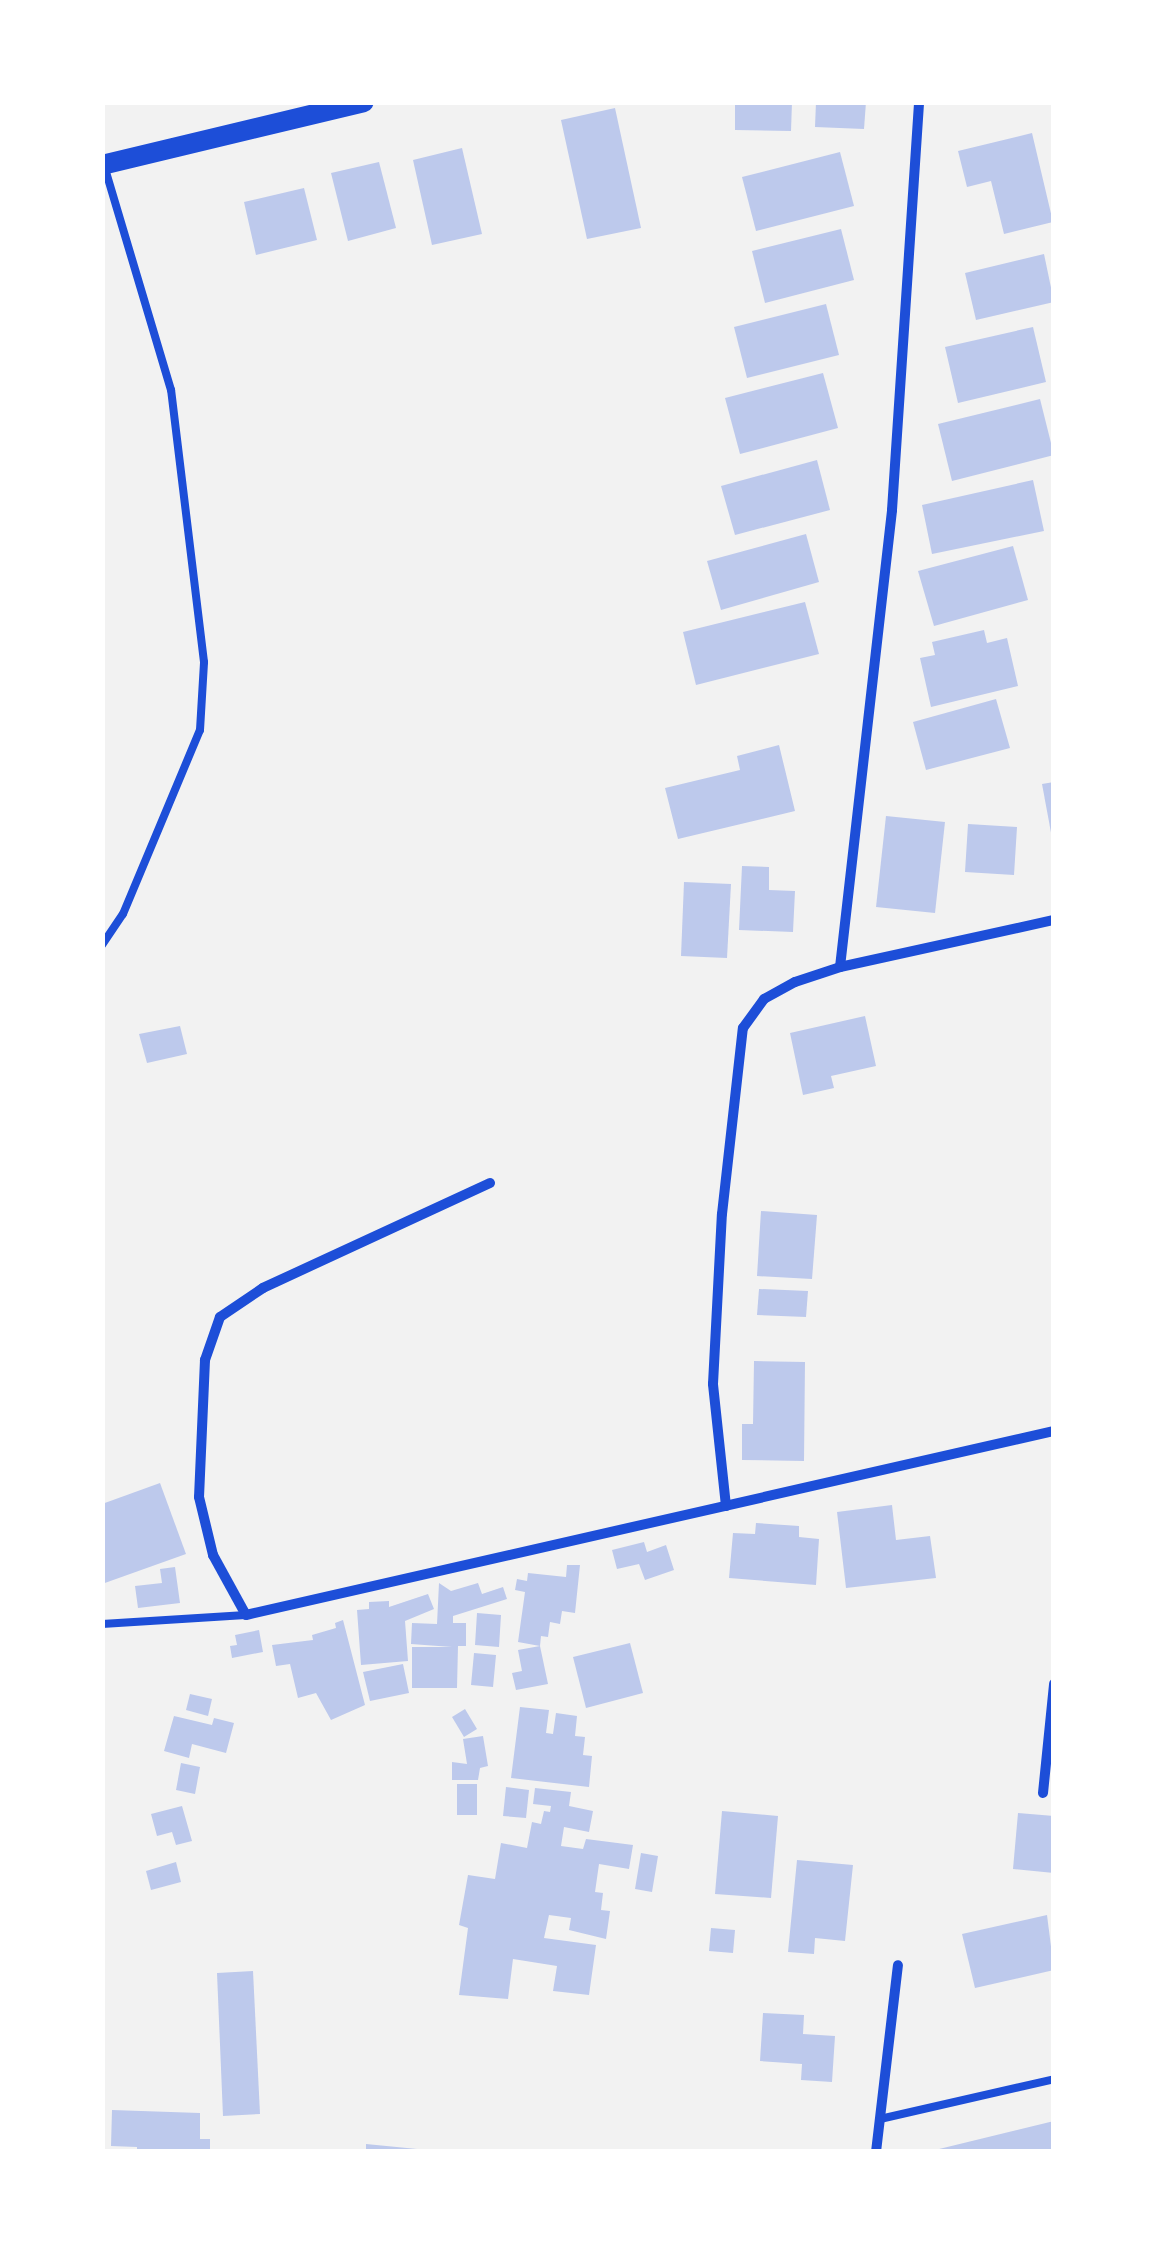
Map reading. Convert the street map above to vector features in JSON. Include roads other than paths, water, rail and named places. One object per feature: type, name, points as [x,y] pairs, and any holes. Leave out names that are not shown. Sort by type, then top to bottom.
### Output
[{"type":"main road","points":[[103,165],[364,102]]},
{"type":"street","points":[[840,967],[892,510],[919,102]]},
{"type":"street","points":[[726,1506],[713,1384],[722,1214],[743,1028],[764,999],[795,982],[840,967],[1054,920]]},
{"type":"street","points":[[490,1182],[263,1288],[220,1317],[205,1360],[199,1497],[212,1556],[246,1615],[1054,1431]]},
{"type":"street","points":[[1043,1793],[1054,1684]]},
{"type":"street","points":[[876,2152],[898,1965]]},
{"type":"lane","points":[[102,945],[122,914],[200,730],[204,662],[171,390],[103,165]]},
{"type":"lane","points":[[102,1624],[246,1615]]},
{"type":"lane","points":[[880,2118],[1054,2079]]}]
